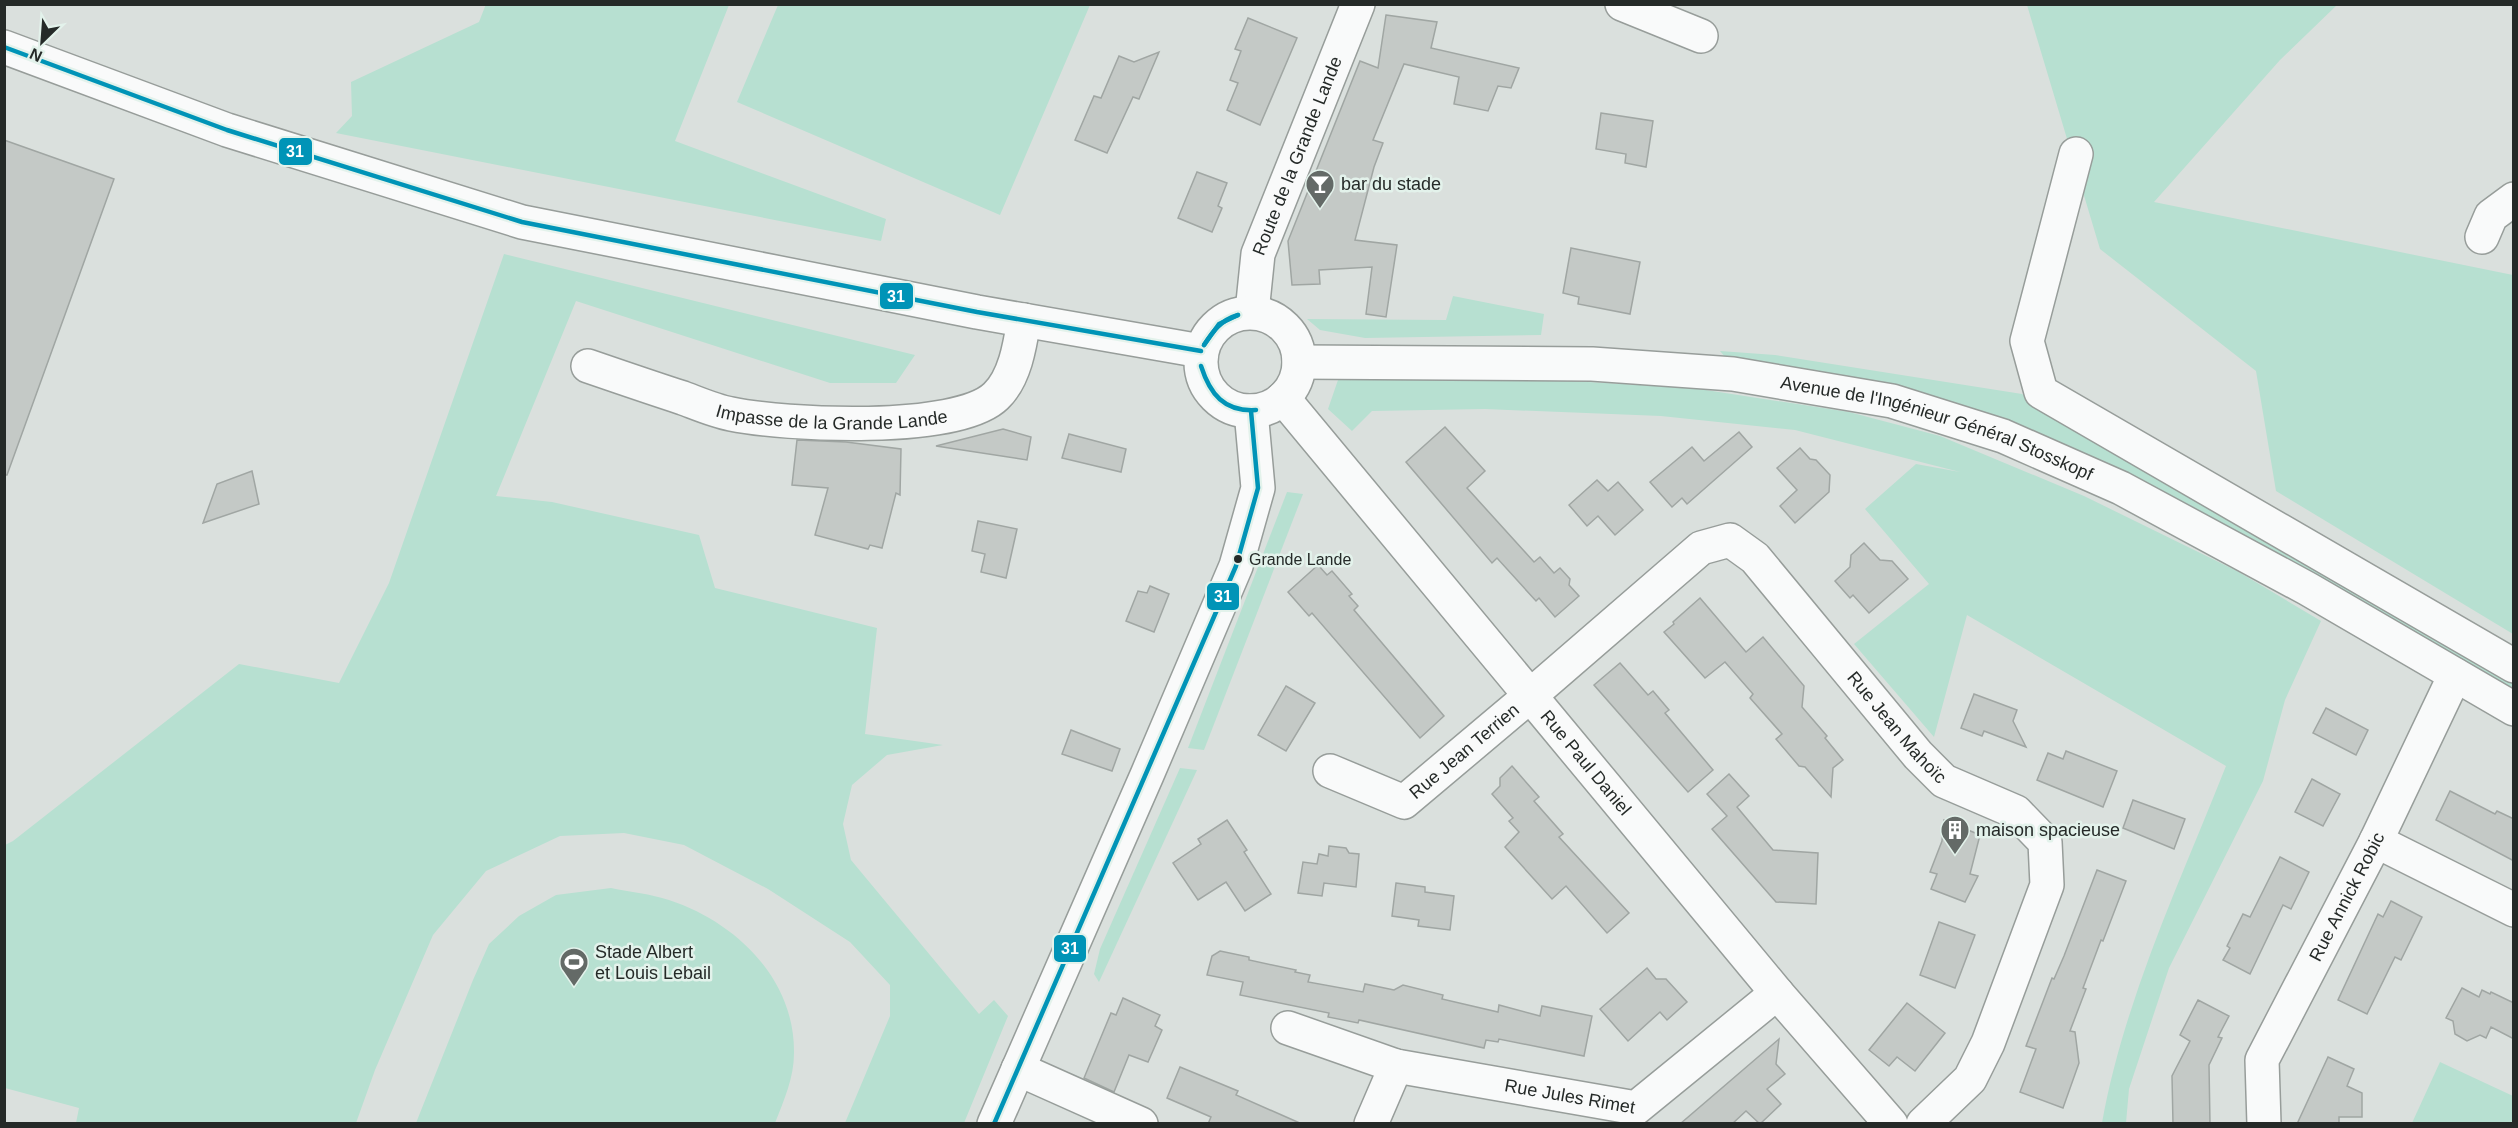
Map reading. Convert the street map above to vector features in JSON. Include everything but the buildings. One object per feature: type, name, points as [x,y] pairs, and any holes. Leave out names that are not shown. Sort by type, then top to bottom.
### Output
[{"type":"street","name":"Route de la Grande Lande","points":[[1252,312],[1258,254],[1358,4]]},
{"type":"street","points":[[1622,4],[1701,36]]},
{"type":"street","points":[[4,47],[226,130],[522,222],[1024,320],[1201,351]]},
{"type":"street","points":[[2076,154],[2027,341],[2041,392],[2514,666]]},
{"type":"street","points":[[2482,237],[2491,216],[2514,199]]},
{"type":"street","points":[[1252,312],[1270,317],[1286,328],[1296,344],[1299,362],[1295,382],[1283,398],[1268,408],[1251,411],[1229,407],[1211,393],[1201,373],[1201,351],[1211,330],[1229,316],[1252,312]]},
{"type":"street","name":"Impasse de la Grande Lande","points":[[588,366],[730,414],[822,424],[924,421],[980,406],[995,397],[1007,382],[1024,320]]},
{"type":"street","name":"Avenue de l'Ingénieur Général Stosskopf","points":[[1299,362],[1604,365],[1733,374],[1892,401],[2003,436],[2121,488],[2307,589],[2514,709]]},
{"type":"street","name":"Rue Paul Daniel","points":[[1283,398],[1777,993],[1891,1124]]},
{"type":"street","points":[[994,1124],[1148,775],[1236,566],[1258,488],[1251,411]]},
{"type":"street","name":"Rue Jean Mahoïc","points":[[1531,695],[1701,548],[1730,540],[1755,558],[1918,755],[1944,781],[2016,812],[2045,842],[2047,885],[1988,1043],[1970,1079],[1923,1124]]},
{"type":"street","name":"Rue Annick Robic","points":[[2264,1124],[2262,1060],[2376,841],[2456,675]]},
{"type":"street","name":"Rue Jean Terrien","points":[[1330,771],[1404,802],[1531,695]]},
{"type":"street","points":[[2376,841],[2514,910]]},
{"type":"street","name":"Rue Jules Rimet","points":[[1288,1028],[1396,1066],[1636,1108],[1777,993]]},
{"type":"street","points":[[1371,1124],[1396,1066]]},
{"type":"street","points":[[1018,1069],[1141,1124]]},
{"type":"green space","points":[[486,4],[729,5],[675,141],[886,219],[881,241],[336,133],[352,116],[351,82],[479,22]]},
{"type":"green space","points":[[778,4],[1090,5],[1000,215],[737,102]]},
{"type":"green space","points":[[2027,5],[2337,5],[2280,60],[2154,202],[2513,275],[2513,634],[2276,491],[2256,371],[2100,249]]},
{"type":"green space","points":[[504,254],[915,355],[896,383],[830,383],[576,301],[496,496],[552,502],[699,535],[715,588],[877,628],[865,734],[943,745],[887,755],[852,785],[843,824],[851,860],[979,1014],[994,1000],[1008,1016],[964,1123],[845,1123],[890,1016],[890,985],[850,942],[768,889],[684,845],[624,833],[560,836],[486,871],[433,935],[375,1070],[356,1123],[76,1123],[79,1108],[5,1088],[5,845],[239,664],[339,683],[389,583]]},
{"type":"green space","points":[[1453,296],[1544,314],[1541,335],[1365,338],[1320,330],[1307,319],[1446,320]]},
{"type":"green space","points":[[1720,351],[1775,355],[2022,394],[2513,682],[2513,694],[2188,504],[2029,434],[1726,358]]},
{"type":"green space","points":[[1535,379],[1693,388],[1849,412],[1940,436],[2084,496],[2237,571],[2321,621],[2285,700],[2263,781],[2169,968],[2129,1089],[2126,1123],[2102,1123],[2124,1032],[2155,942],[2226,766],[1967,615],[1934,737],[1854,644],[1929,584],[1865,509],[1916,464],[1960,472],[1795,430],[1661,416],[1485,409],[1372,411],[1352,431],[1328,409],[1338,380]]},
{"type":"green space","points":[[1287,492],[1303,494],[1204,750],[1188,748]]},
{"type":"green space","points":[[1180,768],[1197,770],[1099,982],[1094,974],[1100,949]]},
{"type":"green space","points":[[611,888],[669,900],[694,910],[717,923],[738,939],[757,957],[773,978],[792,1026],[794,1053],[790,1080],[775,1123],[416,1123],[489,944],[519,916],[556,895]]},
{"type":"green space","points":[[2440,1062],[2513,1096],[2513,1123],[2412,1123]]},
{"type":"transit line","name":"31","points":[[4,47],[227,130],[522,222],[977,312],[1201,351]]},
{"type":"transit line","name":"31","points":[[1204,345],[1219,324],[1238,315]]},
{"type":"transit line","name":"31","points":[[1204,345],[1218,327],[1238,315]]},
{"type":"transit line","name":"31","points":[[1201,366],[1209,385],[1220,399],[1235,408],[1256,410]]},
{"type":"transit line","name":"31","points":[[994,1124],[1236,566],[1258,488],[1251,411]]},
{"type":"place","name":"bar du stade","points":[[1320,210]]},
{"type":"place","name":"Grande Lande","points":[[1238,559]]},
{"type":"place","name":"maison spacieuse","points":[[1955,856]]},
{"type":"place","name":"Stade Albert et Louis Lebail","points":[[574,988]]}]
